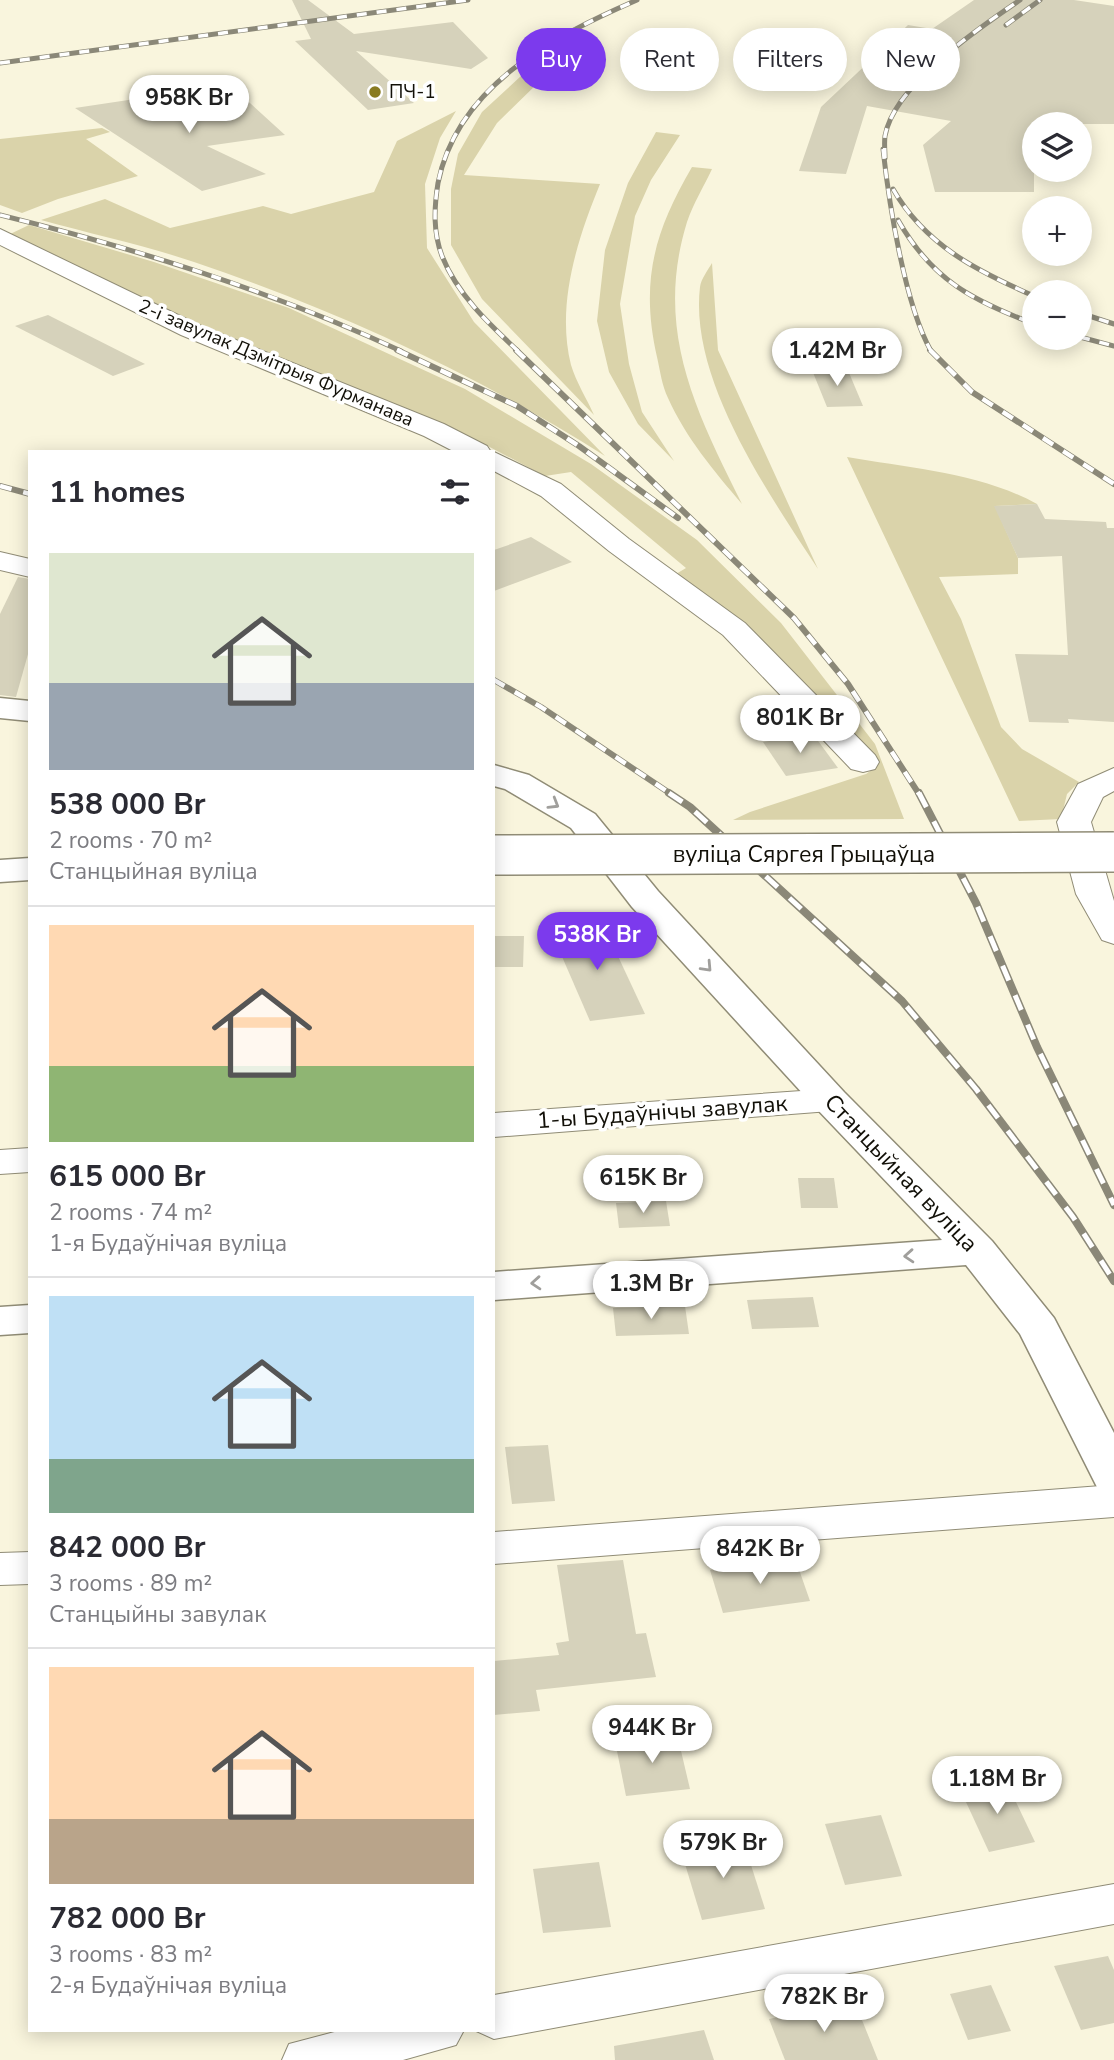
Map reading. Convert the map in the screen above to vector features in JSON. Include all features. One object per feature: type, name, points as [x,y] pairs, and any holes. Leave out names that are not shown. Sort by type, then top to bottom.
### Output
[{"type":"street","name":"2-і завулак Дзмітрыя Фурманава","points":[[0,236],[190,330],[434,430],[473,450]]},
{"type":"street","points":[[495,461],[551,490],[619,545],[734,629],[863,761]]},
{"type":"street","points":[[0,561],[28,568]]},
{"type":"street","points":[[0,708],[28,711]]},
{"type":"street","name":"Станцыйная вуліца","points":[[495,775],[517,782],[583,821],[645,899],[830,1100],[977,1251],[1039,1328],[1114,1478]]},
{"type":"street","points":[[1114,778],[1109,778],[1090,791],[1074,822],[1093,894],[1114,933]]},
{"type":"street","name":"вуліца Сяргея Грыцаўца","points":[[495,855],[1114,852]]},
{"type":"street","points":[[0,871],[28,869]]},
{"type":"street","name":"1-ы Будаўнічы завулак","points":[[495,1125],[830,1100]]},
{"type":"street","points":[[0,1162],[28,1160]]},
{"type":"street","points":[[495,1286],[977,1251]]},
{"type":"street","points":[[0,1321],[28,1319]]},
{"type":"street","points":[[495,1548],[1114,1501]]},
{"type":"street","points":[[0,1569],[28,1568]]},
{"type":"street","points":[[495,2017],[1114,1904]]},
{"type":"street","points":[[308,2060],[429,2032]]},
{"type":"shaded area","points":[[516,81],[516,91],[530,91],[497,123],[464,175],[600,184],[571,273],[566,319],[571,365],[594,415],[482,299],[451,245],[451,189],[458,154],[482,112]]},
{"type":"shaded area","points":[[456,111],[440,138],[425,184],[427,248],[474,322],[605,456],[507,398],[405,347],[301,301],[194,262],[41,220],[105,199],[170,228],[263,206],[291,214],[374,192],[397,141]]},
{"type":"shaded area","points":[[102,128],[110,132],[86,139],[138,176],[58,199],[22,213],[0,205],[0,139]]},
{"type":"shaded area","points":[[656,132],[680,135],[651,180],[635,216],[620,304],[629,364],[642,412],[674,461],[638,424],[609,372],[597,321],[605,250],[628,183]]},
{"type":"shaded area","points":[[692,167],[712,169],[689,215],[678,261],[675,298],[678,333],[684,368],[695,402],[742,504],[701,454],[675,413],[663,383],[652,330],[650,305],[654,258],[668,214]]},
{"type":"shaded area","points":[[29,225],[154,262],[289,308],[465,389],[591,464],[697,540],[781,623],[875,744],[904,819],[733,820],[866,774],[876,767],[748,625],[676,574],[686,568],[571,472],[545,476],[484,444],[397,405],[198,328],[6,236]]},
{"type":"shaded area","points":[[712,263],[718,350],[818,569],[736,435],[707,360],[700,323],[700,287]]},
{"type":"shaded area","points":[[847,457],[969,478],[1037,504],[995,506],[1018,558],[1018,574],[939,577],[961,619],[1001,727],[1022,749],[1079,782],[1067,794],[1061,819],[1019,821]]},
{"type":"building","points":[[292,0],[308,0],[354,34],[453,22],[488,58],[471,69],[356,51],[414,103],[368,110],[295,41],[311,39]]},
{"type":"building","points":[[974,0],[1074,0],[1114,6],[1114,124],[1092,124],[1092,112],[1022,112],[1022,182],[1034,182],[1034,192],[935,192],[923,145],[951,121],[867,106],[846,174],[799,171],[821,107],[838,91],[847,91],[847,82],[861,69],[861,91],[960,91],[960,28],[933,28]]},
{"type":"building","points":[[908,25],[926,28],[905,28]]},
{"type":"building","points":[[240,94],[285,135],[207,146],[266,174],[202,191],[75,108],[135,99],[145,109]]},
{"type":"building","points":[[48,315],[145,364],[113,376],[15,326]]},
{"type":"building","points":[[847,368],[863,406],[827,407],[812,370]]},
{"type":"building","points":[[1037,504],[1045,519],[1106,522],[1107,528],[1114,528],[1114,722],[1068,719],[1069,723],[1029,722],[1015,654],[1068,655],[1062,556],[1018,558],[994,506]]},
{"type":"building","points":[[531,537],[572,562],[495,591],[495,550]]},
{"type":"building","points":[[18,577],[28,579],[28,654],[16,697],[0,695],[0,614]]},
{"type":"building","points":[[813,734],[838,768],[786,776],[763,742]]},
{"type":"building","points":[[602,922],[645,1014],[590,1021],[550,929]]},
{"type":"building","points":[[495,936],[524,936],[523,967],[495,967]]},
{"type":"building","points":[[798,1178],[834,1178],[838,1208],[801,1208]]},
{"type":"building","points":[[666,1201],[670,1226],[619,1228],[616,1203]]},
{"type":"building","points":[[813,1297],[819,1327],[752,1329],[747,1300]]},
{"type":"building","points":[[685,1306],[689,1334],[616,1336],[613,1308]]},
{"type":"building","points":[[548,1445],[555,1501],[512,1504],[505,1447]]},
{"type":"building","points":[[795,1558],[810,1601],[723,1613],[710,1570]]},
{"type":"building","points":[[623,1560],[636,1634],[646,1633],[656,1677],[536,1690],[540,1711],[495,1715],[495,1661],[559,1655],[556,1643],[569,1641],[557,1565]]},
{"type":"building","points":[[677,1734],[690,1789],[626,1796],[615,1741]]},
{"type":"building","points":[[1005,1779],[1035,1842],[989,1852],[960,1789]]},
{"type":"building","points":[[881,1815],[902,1876],[845,1885],[825,1824]]},
{"type":"building","points":[[743,1840],[765,1909],[702,1920],[681,1851]]},
{"type":"building","points":[[599,1862],[611,1927],[543,1933],[533,1869]]},
{"type":"building","points":[[1108,1956],[1114,1970],[1114,2023],[1081,2030],[1054,1966]]},
{"type":"building","points":[[991,1985],[1011,2031],[968,2040],[950,1994]]},
{"type":"building","points":[[854,2000],[878,2060],[785,2060],[769,2019]]},
{"type":"building","points":[[704,2030],[714,2060],[615,2060],[614,2046]]},
{"type":"railway","points":[[0,63],[468,0]]},
{"type":"railway","points":[[518,351],[465,296],[442,256],[436,229],[436,202],[438,183],[449,149],[465,119],[487,92],[514,69],[574,30],[637,0]]},
{"type":"railway","points":[[885,158],[885,136],[904,97],[940,59],[1020,0]]},
{"type":"railway","points":[[1006,25],[1040,0]]},
{"type":"railway","points":[[883,149],[889,197],[906,281],[913,308],[931,351]]},
{"type":"railway","points":[[893,189],[906,209],[937,241],[973,266],[1022,291]]},
{"type":"railway","points":[[0,215],[103,242],[204,273],[303,309],[401,351]]},
{"type":"railway","points":[[898,220],[925,258],[956,286],[991,306],[1022,319]]},
{"type":"railway","points":[[1092,317],[1114,324]]},
{"type":"railway","points":[[1092,340],[1114,346]]},
{"type":"railway","points":[[397,350],[517,406],[579,446],[678,518]]},
{"type":"railway","points":[[516,350],[794,618],[848,684],[919,794]]},
{"type":"railway","points":[[931,351],[972,392],[1114,484]]},
{"type":"railway","points":[[0,486],[28,493]]},
{"type":"railway","points":[[495,681],[541,707],[671,794]]},
{"type":"railway","points":[[669,793],[690,807],[902,1001],[976,1089],[1073,1217],[1114,1281]]},
{"type":"railway","points":[[919,793],[976,903],[1037,1047],[1114,1205]]},
{"type":"place","name":"ПЧ-1","points":[[375,92]]}]
